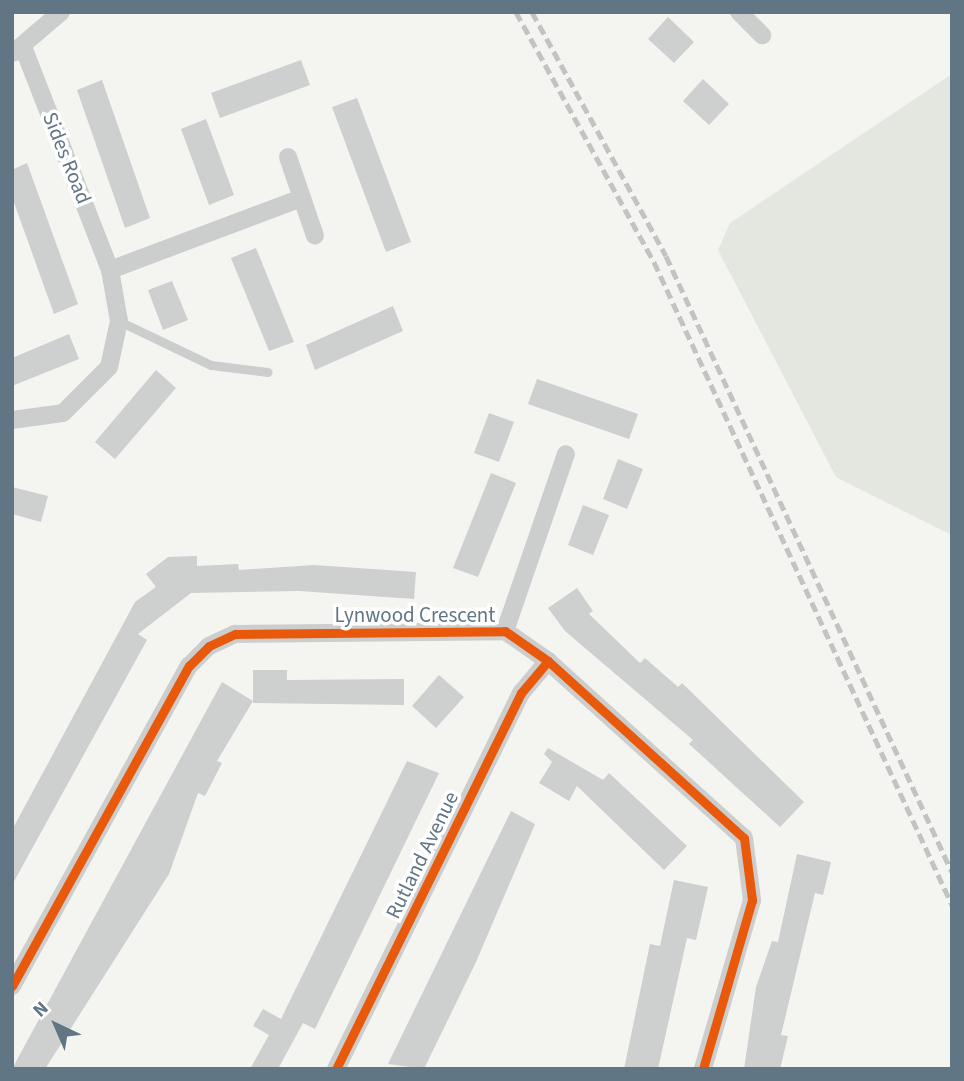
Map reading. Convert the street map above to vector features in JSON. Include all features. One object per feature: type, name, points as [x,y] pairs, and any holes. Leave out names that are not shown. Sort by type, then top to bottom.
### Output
[{"type":"street","points":[[17,50],[61,12]]},
{"type":"street","points":[[739,12],[762,35]]},
{"type":"street","name":"Sides Road","points":[[12,420],[63,413],[109,367],[119,321],[110,270],[17,50]]},
{"type":"street","points":[[288,157],[315,236]]},
{"type":"street","points":[[110,270],[302,198]]},
{"type":"street","points":[[505,631],[566,454]]},
{"type":"street","name":"Lynwood Crescent","points":[[12,986],[189,666],[209,646],[235,634],[505,631],[548,661],[744,838],[752,900],[703,1069]]},
{"type":"street","name":"Rutland Avenue","points":[[335,1069],[521,693],[548,661]]},
{"type":"lane","points":[[119,321],[211,365],[268,372]]},
{"type":"shaded area","points":[[952,74],[952,535],[836,477],[718,250],[730,223]]},
{"type":"building","points":[[668,17],[694,42],[674,63],[648,39]]},
{"type":"building","points":[[301,60],[310,85],[220,118],[211,93]]},
{"type":"building","points":[[703,79],[729,104],[709,125],[683,101]]},
{"type":"building","points":[[102,80],[150,218],[125,228],[77,90]]},
{"type":"building","points":[[357,98],[411,242],[386,252],[332,107]]},
{"type":"building","points":[[206,119],[234,195],[209,205],[181,129]]},
{"type":"building","points":[[27,163],[78,304],[54,314],[12,197],[12,170]]},
{"type":"building","points":[[256,248],[294,342],[269,351],[231,258]]},
{"type":"building","points":[[172,281],[188,320],[163,330],[148,290]]},
{"type":"building","points":[[393,306],[403,331],[315,370],[306,345]]},
{"type":"building","points":[[69,334],[79,359],[12,386],[12,358]]},
{"type":"building","points":[[156,370],[176,388],[115,459],[95,442]]},
{"type":"building","points":[[537,379],[638,414],[629,439],[528,404]]},
{"type":"building","points":[[489,413],[514,422],[499,462],[474,453]]},
{"type":"building","points":[[618,459],[643,469],[627,509],[603,499]]},
{"type":"building","points":[[491,473],[516,483],[478,577],[453,568]]},
{"type":"building","points":[[12,487],[48,496],[41,522],[12,514]]},
{"type":"building","points":[[583,505],[609,515],[593,555],[568,545]]},
{"type":"building","points":[[197,556],[197,566],[238,564],[239,570],[314,565],[416,572],[414,599],[299,591],[191,593],[138,634],[147,640],[12,885],[12,830],[135,602],[156,587],[146,574],[168,557]]},
{"type":"building","points":[[577,588],[593,611],[589,614],[640,663],[645,658],[678,687],[682,683],[804,802],[780,827],[689,744],[693,740],[565,631],[548,608]]},
{"type":"building","points":[[253,670],[287,670],[287,680],[404,679],[404,705],[253,703]]},
{"type":"building","points":[[439,675],[464,697],[436,728],[412,706]]},
{"type":"building","points":[[222,682],[253,701],[217,761],[222,763],[205,796],[198,793],[169,874],[45,1069],[12,1069]]},
{"type":"building","points":[[548,748],[603,780],[609,773],[687,846],[664,870],[577,786],[569,801],[539,783],[552,762],[544,754]]},
{"type":"building","points":[[407,761],[439,773],[315,1029],[303,1023],[278,1069],[250,1069],[269,1035],[253,1026],[263,1009],[281,1019]]},
{"type":"building","points":[[511,811],[535,824],[476,962],[424,1069],[388,1064]]},
{"type":"building","points":[[797,854],[831,862],[823,895],[815,893],[781,1035],[788,1036],[780,1069],[744,1069],[756,987],[772,941],[778,942]]},
{"type":"building","points":[[674,880],[708,887],[696,940],[687,938],[658,1069],[624,1069],[650,944],[660,946]]},
{"type":"railway","points":[[516,12],[654,262],[952,905]]},
{"type":"railway","points":[[532,12],[666,256],[952,872]]},
{"type":"cycle path","points":[[12,986],[189,666],[209,646],[235,634],[505,631],[548,661],[744,838],[752,900],[703,1069]]},
{"type":"cycle path","points":[[336,1069],[521,693],[548,661]]}]
